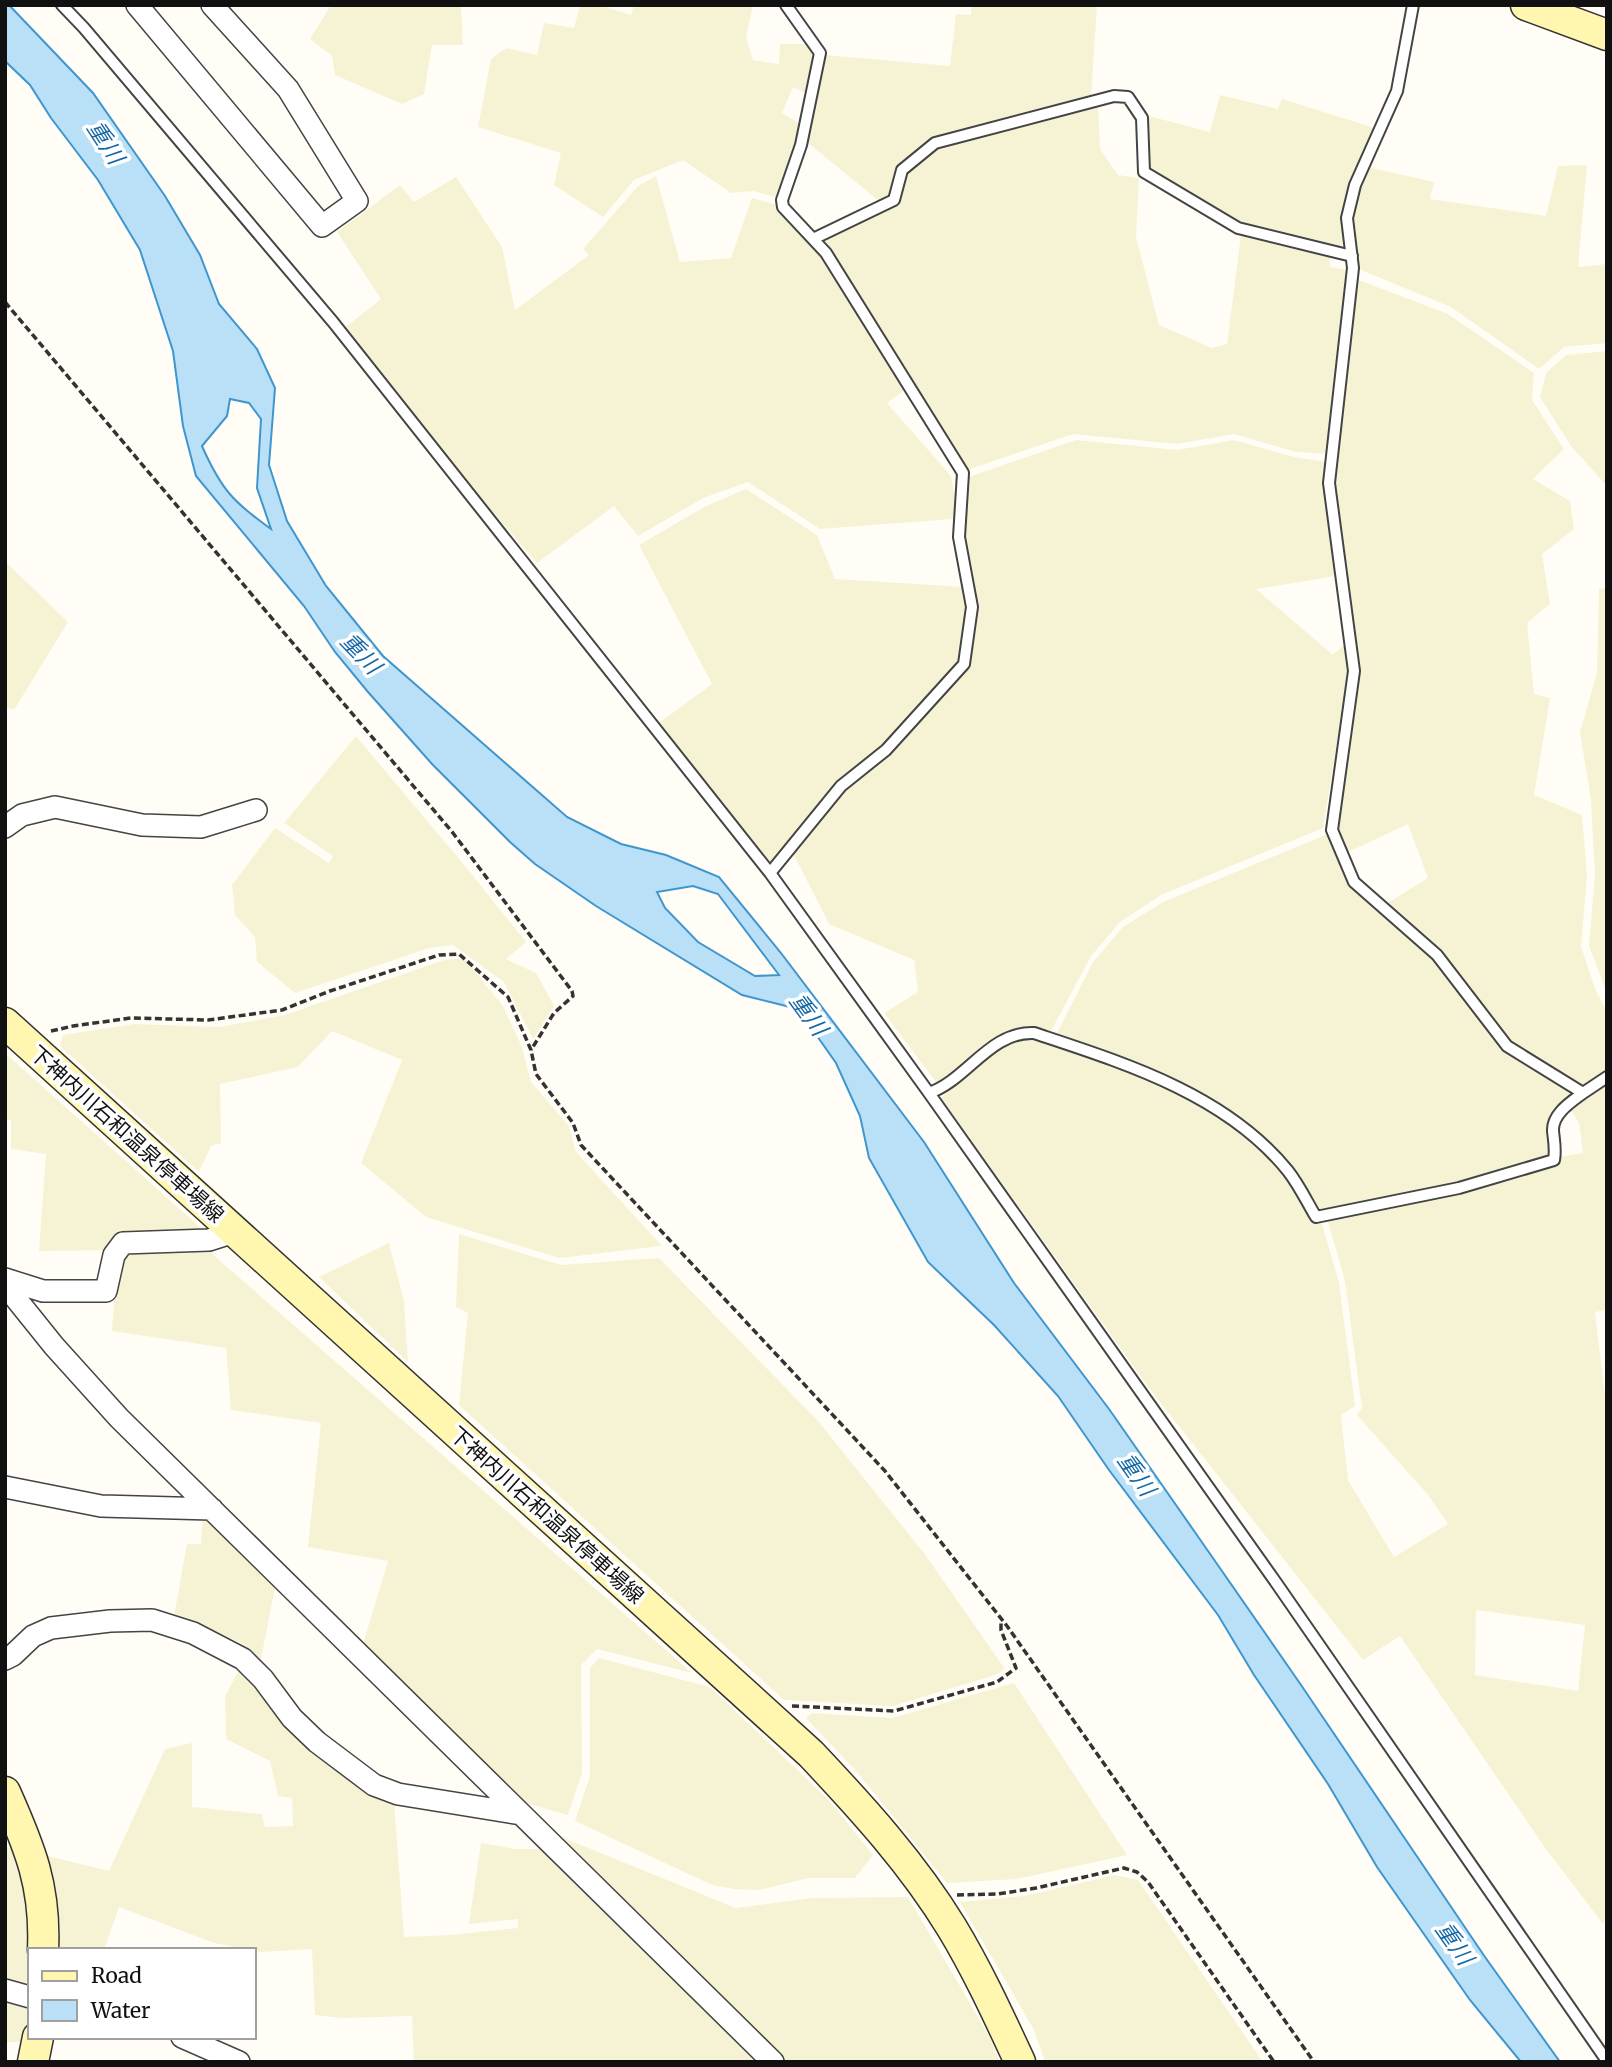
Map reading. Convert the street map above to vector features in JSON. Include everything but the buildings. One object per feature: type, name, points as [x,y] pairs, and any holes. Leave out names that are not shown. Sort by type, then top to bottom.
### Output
[{"type":"main road","points":[[1526,5],[1607,35]]},
{"type":"main road","name":"下神内川石和温泉停車場線","points":[[5,1023],[811,1754],[868,1814],[952,1928],[987,1992],[1020,2062]]},
{"type":"main road","points":[[5,1792],[30,1849],[43,1897],[43,1948]]},
{"type":"main road","points":[[33,2062],[38,2039]]},
{"type":"street","points":[[137,5],[321,226],[357,201],[288,89],[212,5]]},
{"type":"street","points":[[5,827],[22,815],[55,807],[142,825],[201,827],[256,810]]},
{"type":"street","points":[[5,1279],[43,1291],[106,1292],[114,1255],[123,1243],[209,1240],[234,1232]]},
{"type":"street","points":[[5,1285],[54,1346],[110,1408],[773,2062]]},
{"type":"street","points":[[5,1487],[101,1506],[212,1509]]},
{"type":"street","points":[[5,1659],[13,1656],[33,1636],[51,1628],[110,1621],[152,1620],[193,1633],[243,1658],[263,1679],[292,1718],[317,1742],[374,1785],[398,1794],[521,1814]]},
{"type":"street","points":[[5,1990],[28,1996]]},
{"type":"street","points":[[187,2039],[239,2062]]},
{"type":"lane","points":[[62,5],[333,322],[770,873],[1269,1572],[1607,2061]]},
{"type":"lane","points":[[770,873],[841,786],[886,750],[964,664],[972,607],[959,537],[963,473],[826,253],[783,207],[782,200],[802,145],[820,53],[786,5]]},
{"type":"lane","points":[[1413,5],[1397,91],[1355,184],[1348,218],[1353,268],[1329,483],[1354,671],[1332,830],[1354,882],[1437,955],[1507,1046],[1583,1093]]},
{"type":"lane","points":[[813,239],[894,200],[902,170],[935,143],[1114,96],[1128,97],[1142,118],[1144,172],[1238,228],[1352,256]]},
{"type":"lane","points":[[929,1093],[940,1089],[977,1058],[1005,1040],[1021,1033],[1034,1033],[1113,1060],[1187,1091],[1239,1123],[1288,1171],[1315,1217],[1459,1188],[1553,1160],[1556,1152],[1552,1126],[1563,1108],[1607,1077]]},
{"type":"path","points":[[5,302],[453,833],[572,991],[570,1001],[554,1013],[531,1050]]},
{"type":"path","points":[[30,1046],[45,1033],[73,1026],[131,1018],[208,1020],[282,1010],[439,955],[459,954],[508,997],[531,1050],[536,1074],[573,1122],[581,1145],[885,1471],[1001,1619],[1314,2062]]},
{"type":"path","points":[[758,1706],[894,1712],[997,1682],[1016,1668],[1001,1629],[1001,1619]]},
{"type":"path","points":[[936,1905],[946,1897],[960,1894],[998,1894],[1037,1888],[1124,1868],[1137,1872],[1148,1882],[1274,2062]]},
{"type":"shaded area","points":[[331,5],[461,5],[463,45],[432,45],[424,94],[402,104],[335,75],[332,56],[310,39]]},
{"type":"shaded area","points":[[580,5],[599,5],[631,15],[634,5],[753,5],[746,37],[753,60],[779,64],[780,44],[810,44],[815,55],[808,94],[793,87],[782,113],[802,125],[778,198],[754,191],[731,193],[683,160],[634,180],[603,217],[554,185],[561,153],[478,127],[491,59],[506,48],[537,55],[544,23],[574,28]]},
{"type":"shaded area","points":[[971,5],[1097,5],[1091,98],[936,137],[900,163],[889,198],[880,202],[807,142],[825,55],[950,66],[956,14],[971,15]]},
{"type":"shaded area","points":[[1220,95],[1278,109],[1282,99],[1375,128],[1341,248],[1243,224],[1148,169],[1145,115],[1210,132]]},
{"type":"shaded area","points":[[1098,104],[1100,149],[1118,175],[1139,178],[1136,237],[1159,325],[1212,348],[1227,344],[1241,234],[1330,254],[1330,267],[1348,270],[1327,454],[1296,452],[1234,434],[1177,444],[1073,434],[967,470],[821,241],[901,200],[906,174],[935,148]]},
{"type":"shaded area","points":[[1587,165],[1578,267],[1607,264],[1607,343],[1564,347],[1539,369],[1451,307],[1361,270],[1351,224],[1367,167],[1434,182],[1430,199],[1546,216],[1558,166]]},
{"type":"shaded area","points":[[656,176],[680,262],[731,258],[752,198],[777,205],[822,256],[906,389],[887,403],[951,476],[958,514],[952,519],[820,529],[748,482],[703,498],[638,536],[614,506],[537,563],[428,437],[342,330],[381,299],[337,232],[400,185],[414,202],[456,177],[502,247],[515,310],[589,255],[583,249],[638,186]]},
{"type":"shaded area","points":[[1356,279],[1448,314],[1534,373],[1532,400],[1564,449],[1533,479],[1570,501],[1574,529],[1542,554],[1550,604],[1527,623],[1534,694],[1550,698],[1534,795],[1582,815],[1587,876],[1581,946],[1595,989],[1607,1012],[1607,1069],[1584,1087],[1514,1046],[1438,951],[1386,904],[1428,878],[1408,824],[1344,854],[1335,829],[1359,670],[1333,485]]},
{"type":"shaded area","points":[[1607,351],[1607,486],[1571,446],[1540,397],[1546,373],[1566,355]]},
{"type":"shaded area","points":[[1076,440],[1177,450],[1234,440],[1294,457],[1327,462],[1324,483],[1336,576],[1256,589],[1333,655],[1347,642],[1349,669],[1323,828],[1161,895],[1120,922],[1091,956],[1051,1031],[1041,1028],[1017,1030],[939,1086],[884,1013],[918,992],[914,960],[829,924],[792,851],[844,788],[967,668],[977,609],[964,532],[966,478]]},
{"type":"shaded area","points":[[746,489],[817,535],[835,579],[965,587],[968,607],[960,660],[879,750],[837,785],[770,862],[659,723],[712,684],[639,545],[706,506]]},
{"type":"shaded area","points":[[5,561],[68,622],[14,710],[5,707]]},
{"type":"shaded area","points":[[1607,588],[1607,993],[1589,946],[1595,874],[1591,800],[1580,732],[1597,673],[1599,589]]},
{"type":"shaded area","points":[[356,736],[526,942],[506,959],[536,973],[554,1006],[533,1039],[504,982],[453,945],[429,948],[295,993],[257,962],[255,937],[235,915],[232,885],[275,828],[329,863],[333,856],[284,823]]},
{"type":"shaded area","points":[[1328,834],[1354,890],[1432,958],[1508,1053],[1571,1093],[1548,1122],[1549,1157],[1461,1183],[1317,1211],[1294,1169],[1244,1121],[1174,1080],[1057,1033],[1093,962],[1123,927],[1163,902]]},
{"type":"shaded area","points":[[464,958],[503,1006],[522,1047],[531,1082],[569,1126],[576,1152],[662,1246],[559,1258],[426,1217],[361,1163],[402,1060],[332,1031],[298,1067],[220,1084],[221,1143],[211,1146],[199,1172],[60,1046],[63,1035],[134,1024],[220,1027],[285,1015],[444,960]]},
{"type":"shaded area","points":[[1033,1039],[1113,1065],[1175,1090],[1235,1126],[1283,1173],[1312,1222],[1321,1221],[1339,1282],[1355,1406],[1341,1415],[1348,1480],[1394,1557],[1448,1524],[1428,1495],[1357,1415],[1362,1408],[1345,1281],[1327,1218],[1552,1164],[1563,1156],[1583,1153],[1579,1123],[1570,1109],[1607,1083],[1607,1310],[1595,1312],[1607,1412],[1607,1917],[1603,1924],[1546,1849],[1400,1636],[1363,1660],[1149,1388],[941,1098],[999,1048],[1016,1040]],"holes":[[[1476,1610],[1585,1625],[1578,1691],[1475,1675]]]},
{"type":"shaded area","points":[[5,1053],[202,1229],[189,1235],[109,1250],[39,1251],[46,1154],[11,1149],[11,1120],[5,1119]]},
{"type":"shaded area","points":[[459,1234],[561,1265],[659,1258],[818,1421],[924,1553],[1005,1669],[995,1675],[893,1706],[784,1700],[459,1405],[468,1313],[456,1307]]},
{"type":"shaded area","points":[[389,1243],[404,1301],[408,1362],[319,1277]]},
{"type":"shaded area","points":[[125,1246],[203,1246],[692,1673],[597,1649],[581,1665],[582,1773],[568,1815],[512,1799],[362,1647],[388,1561],[308,1547],[321,1423],[231,1410],[226,1348],[112,1331],[117,1258]]},
{"type":"shaded area","points":[[203,1516],[212,1516],[276,1582],[261,1659],[239,1642],[174,1616],[187,1544],[201,1544]]},
{"type":"shaded area","points":[[599,1658],[710,1687],[828,1799],[873,1855],[855,1878],[809,1878],[759,1890],[712,1885],[575,1821],[590,1776],[590,1668]]},
{"type":"shaded area","points":[[242,1665],[394,1802],[404,1937],[518,1928],[518,1919],[469,1924],[481,1843],[515,1849],[548,1849],[765,2062],[414,2062],[412,2016],[343,2018],[315,2015],[312,1949],[261,1952],[256,1951],[256,1948],[214,1943],[119,1907],[105,1948],[52,1948],[44,1855],[109,1871],[165,1749],[192,1743],[192,1807],[262,1814],[265,1827],[293,1826],[292,1798],[278,1796],[270,1761],[226,1739],[225,1696]]},
{"type":"shaded area","points":[[1014,1683],[1127,1855],[1017,1879],[947,1883],[857,1772],[806,1718],[812,1713],[892,1718]]},
{"type":"shaded area","points":[[564,1838],[736,1908],[813,1898],[908,1897],[989,2036],[1000,2062],[779,2062],[559,1846]]},
{"type":"shaded area","points":[[5,1847],[22,1849],[38,1917],[30,1948],[28,1948],[28,1988],[5,1981]]},
{"type":"shaded area","points":[[1115,1875],[1138,1880],[1263,2062],[1045,2062],[1034,2030],[960,1902],[1024,1896]]},
{"type":"shaded area","points":[[5,1997],[28,2004],[28,2030],[27,2042],[5,2042]]},
{"type":"water","name":"重川","points":[[5,5],[9,5],[93,93],[165,196],[200,255],[219,304],[257,349],[275,388],[269,465],[287,521],[326,586],[383,656],[567,817],[621,844],[666,855],[719,877],[781,953],[924,1142],[1014,1283],[1109,1409],[1560,2062],[1521,2062],[1470,2000],[1377,1867],[1328,1784],[1254,1675],[1218,1615],[1109,1470],[1058,1396],[994,1325],[928,1262],[869,1158],[860,1116],[836,1063],[798,1009],[742,995],[596,906],[535,864],[510,842],[432,764],[368,692],[335,652],[304,606],[196,476],[183,426],[173,351],[140,250],[98,180],[51,118],[30,85],[5,61]],"holes":[[[230,399],[249,403],[261,419],[257,488],[271,529],[229,493],[215,473],[202,446],[227,416]],[[693,886],[718,894],[779,975],[755,976],[698,942],[665,908],[657,892]]]}]
